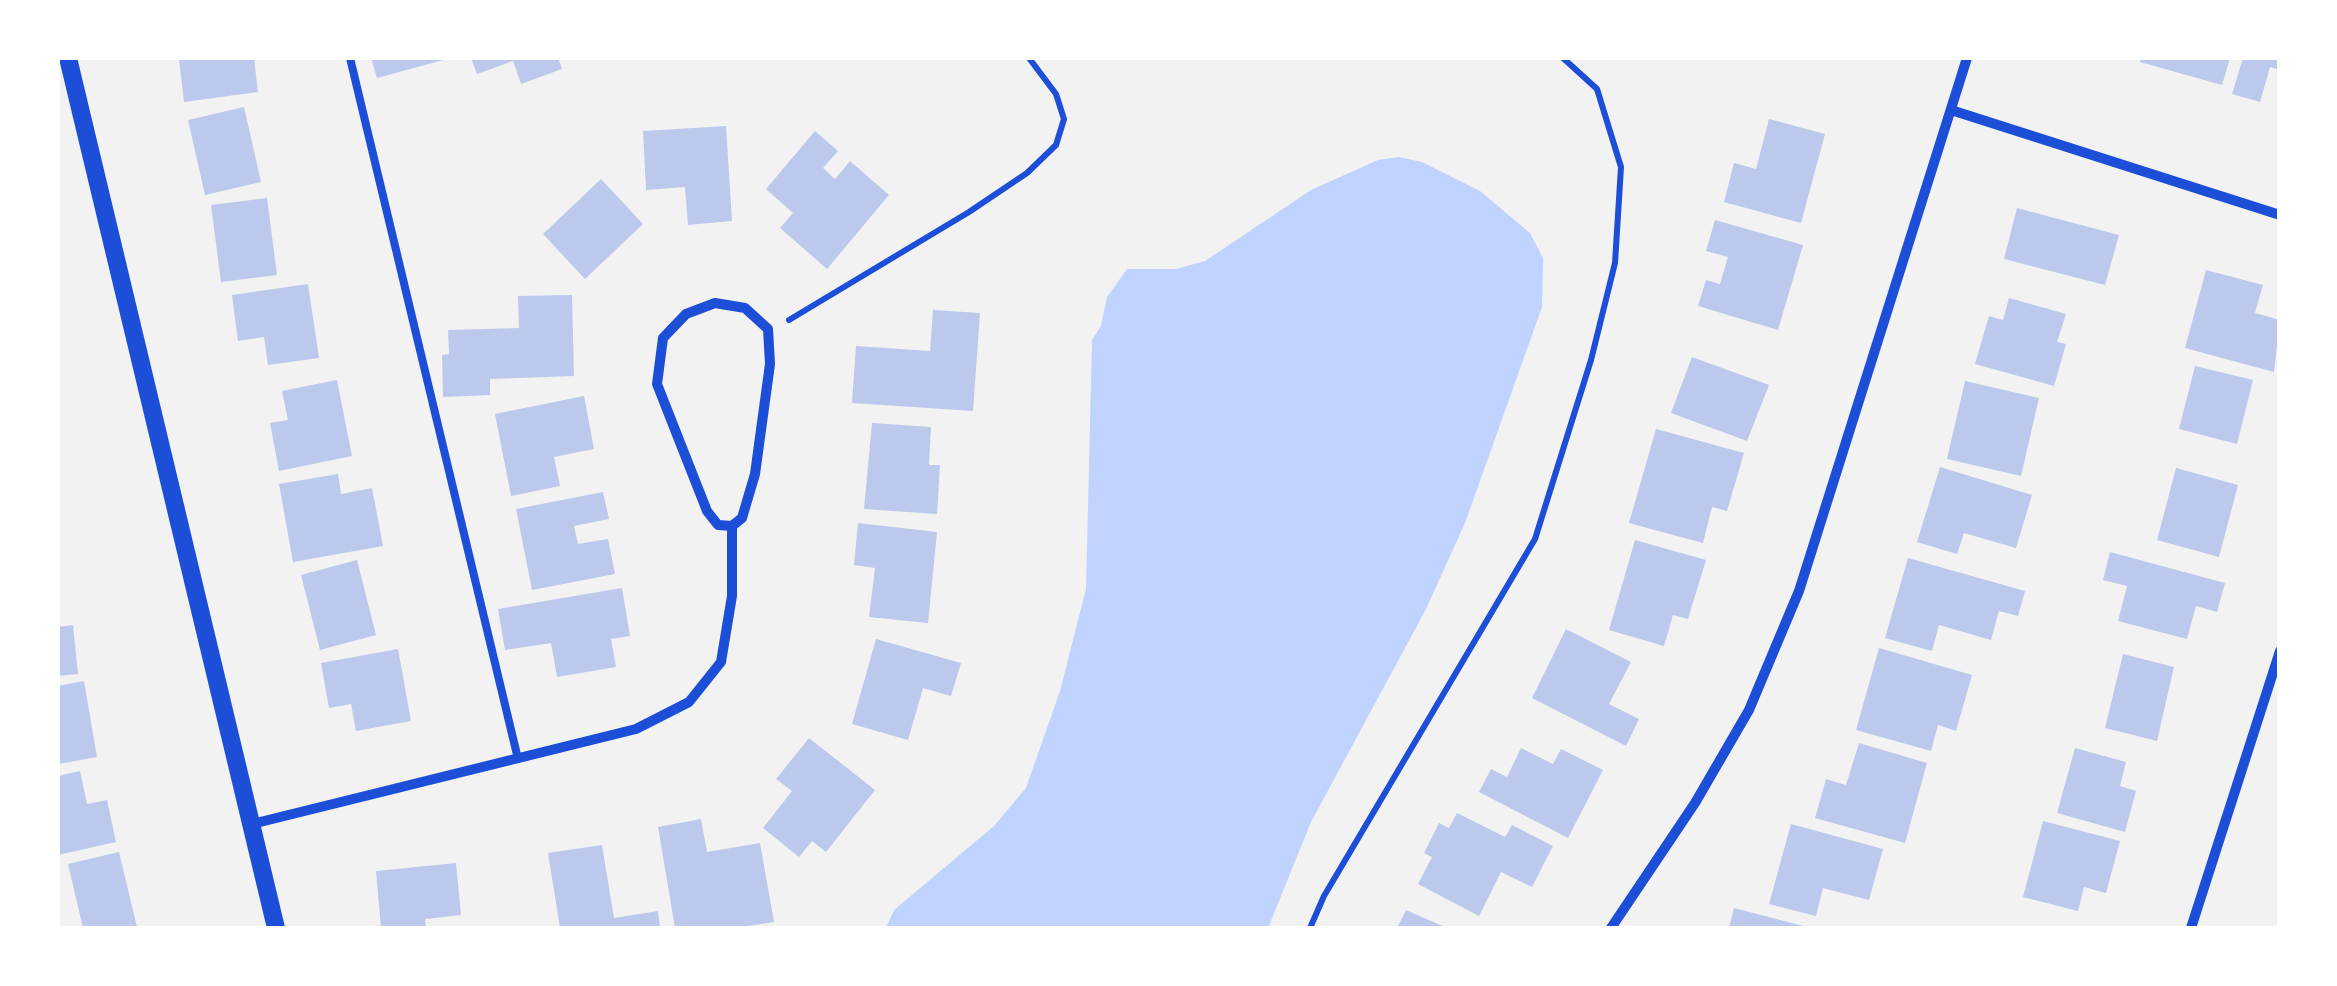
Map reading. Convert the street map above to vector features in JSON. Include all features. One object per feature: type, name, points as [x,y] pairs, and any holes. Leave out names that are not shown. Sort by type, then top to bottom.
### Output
[{"type":"street","points":[[68,58],[276,928]]},
{"type":"street","points":[[1611,928],[1695,803],[1749,710],[1792,608],[1967,58]]},
{"type":"street","points":[[1951,110],[2280,215]]},
{"type":"street","points":[[715,303],[745,308],[768,329],[770,364],[755,474],[742,518],[732,526],[718,524],[706,511],[657,384],[663,338],[686,314],[715,303]]},
{"type":"street","points":[[252,824],[636,729],[689,702],[721,662],[732,596],[732,526]]},
{"type":"street","points":[[2191,928],[2280,651]]},
{"type":"lane","points":[[350,58],[518,759]]},
{"type":"path","points":[[768,329],[812,310],[968,212],[1027,173],[1056,145],[1064,119],[1056,94],[1029,58]]},
{"type":"path","points":[[1310,928],[1324,896],[1535,539],[1592,360],[1615,263],[1621,166],[1597,90],[1563,58]]},
{"type":"water","points":[[1399,157],[1422,162],[1480,191],[1530,233],[1543,258],[1542,307],[1465,523],[1426,609],[1311,822],[1268,928],[886,928],[894,910],[994,826],[1026,788],[1060,691],[1086,589],[1092,340],[1101,326],[1107,297],[1127,269],[1176,269],[1205,261],[1311,190],[1378,160]]},
{"type":"building","points":[[254,58],[258,92],[184,102],[179,60]]},
{"type":"building","points":[[371,58],[447,58],[447,59],[377,78]]},
{"type":"building","points":[[471,58],[558,58],[562,69],[521,84],[513,61],[477,74]]},
{"type":"building","points":[[2141,58],[2230,58],[2222,85],[2140,62]]},
{"type":"building","points":[[2243,58],[2280,58],[2280,70],[2270,67],[2260,102],[2232,94]]},
{"type":"building","points":[[244,107],[261,182],[205,195],[188,120]]},
{"type":"building","points":[[1769,119],[1825,134],[1801,223],[1724,202],[1734,163],[1756,169]]},
{"type":"building","points":[[726,126],[732,221],[688,225],[685,187],[646,190],[643,131]]},
{"type":"building","points":[[815,131],[838,151],[823,168],[835,179],[850,161],[889,195],[827,269],[780,228],[793,213],[766,189]]},
{"type":"building","points":[[601,179],[643,224],[585,279],[543,234]]},
{"type":"building","points":[[267,198],[277,275],[221,282],[211,205]]},
{"type":"building","points":[[2017,208],[2119,235],[2105,285],[2004,259]]},
{"type":"building","points":[[1715,220],[1803,245],[1778,330],[1698,306],[1706,280],[1720,284],[1728,257],[1706,251]]},
{"type":"building","points":[[2206,270],[2263,285],[2255,313],[2280,320],[2274,372],[2185,348]]},
{"type":"building","points":[[308,284],[319,358],[268,365],[264,337],[238,341],[232,295]]},
{"type":"building","points":[[572,295],[574,376],[490,379],[490,395],[443,397],[442,355],[449,354],[448,330],[519,328],[518,296]]},
{"type":"building","points":[[2009,298],[2066,314],[2057,342],[2066,344],[2054,386],[1975,364],[1989,316],[2003,320]]},
{"type":"building","points":[[933,310],[980,313],[973,411],[852,403],[856,346],[930,351]]},
{"type":"building","points":[[1692,357],[1769,385],[1747,441],[1671,413]]},
{"type":"building","points":[[2195,366],[2253,380],[2237,444],[2179,429]]},
{"type":"building","points":[[337,380],[352,456],[279,471],[270,423],[288,420],[282,391]]},
{"type":"building","points":[[1965,381],[2039,398],[2021,476],[1947,459]]},
{"type":"building","points":[[584,396],[594,449],[554,457],[560,486],[511,496],[495,414]]},
{"type":"building","points":[[872,423],[931,427],[929,465],[940,465],[937,514],[864,509]]},
{"type":"building","points":[[1656,429],[1744,453],[1727,511],[1712,507],[1703,543],[1629,523]]},
{"type":"building","points":[[1940,467],[2032,495],[2016,548],[1964,533],[1957,554],[1917,542]]},
{"type":"building","points":[[2176,468],[2238,485],[2219,557],[2157,540]]},
{"type":"building","points":[[338,474],[341,494],[372,488],[383,546],[293,562],[279,484]]},
{"type":"building","points":[[603,492],[609,519],[574,526],[578,544],[608,539],[615,574],[532,590],[516,509]]},
{"type":"building","points":[[858,523],[937,532],[928,623],[869,617],[875,568],[854,565]]},
{"type":"building","points":[[1635,540],[1706,560],[1688,619],[1673,615],[1664,646],[1609,630]]},
{"type":"building","points":[[2110,552],[2225,583],[2217,612],[2196,606],[2187,639],[2118,621],[2127,586],[2103,580]]},
{"type":"building","points":[[1908,558],[2025,591],[2018,616],[1999,611],[1991,640],[1939,625],[1932,651],[1885,638]]},
{"type":"building","points":[[357,560],[376,635],[320,650],[301,575]]},
{"type":"building","points":[[622,588],[630,636],[611,639],[616,667],[557,677],[551,643],[505,650],[498,609]]},
{"type":"building","points":[[73,625],[78,674],[58,676],[58,627]]},
{"type":"building","points":[[1566,629],[1631,662],[1609,704],[1639,719],[1626,746],[1532,698]]},
{"type":"building","points":[[876,639],[961,663],[951,696],[923,688],[908,740],[852,724]]},
{"type":"building","points":[[1879,648],[1972,675],[1956,731],[1938,725],[1931,751],[1856,730]]},
{"type":"building","points":[[398,649],[411,721],[356,731],[351,704],[329,708],[321,663]]},
{"type":"building","points":[[2123,654],[2174,667],[2157,741],[2105,728]]},
{"type":"building","points":[[84,681],[97,757],[58,764],[58,686]]},
{"type":"building","points":[[809,738],[875,790],[826,852],[812,841],[799,857],[763,828],[792,791],[776,779]]},
{"type":"building","points":[[1859,743],[1927,763],[1905,843],[1815,818],[1826,779],[1846,785]]},
{"type":"building","points":[[1521,748],[1553,764],[1561,749],[1603,770],[1568,838],[1479,792],[1491,769],[1507,777]]},
{"type":"building","points":[[2075,748],[2126,762],[2120,786],[2136,791],[2125,832],[2057,813]]},
{"type":"building","points":[[80,771],[87,804],[107,800],[116,842],[58,855],[58,776]]},
{"type":"building","points":[[1457,813],[1505,837],[1512,825],[1553,846],[1532,887],[1501,872],[1479,916],[1418,884],[1432,857],[1424,853],[1439,823],[1449,828]]},
{"type":"building","points":[[701,819],[707,852],[760,843],[774,922],[735,928],[675,928],[658,827]]},
{"type":"building","points":[[2043,821],[2120,841],[2106,893],[2084,887],[2078,911],[2023,897]]},
{"type":"building","points":[[1791,824],[1883,849],[1869,900],[1823,888],[1816,916],[1769,904]]},
{"type":"building","points":[[602,845],[614,918],[658,911],[660,928],[560,928],[548,853]]},
{"type":"building","points":[[119,852],[137,927],[83,928],[68,864]]},
{"type":"building","points":[[456,863],[461,915],[425,919],[426,928],[381,928],[376,871]]},
{"type":"building","points":[[1734,908],[1807,927],[1807,928],[1729,928]]},
{"type":"building","points":[[1406,910],[1447,928],[1397,928]]}]
